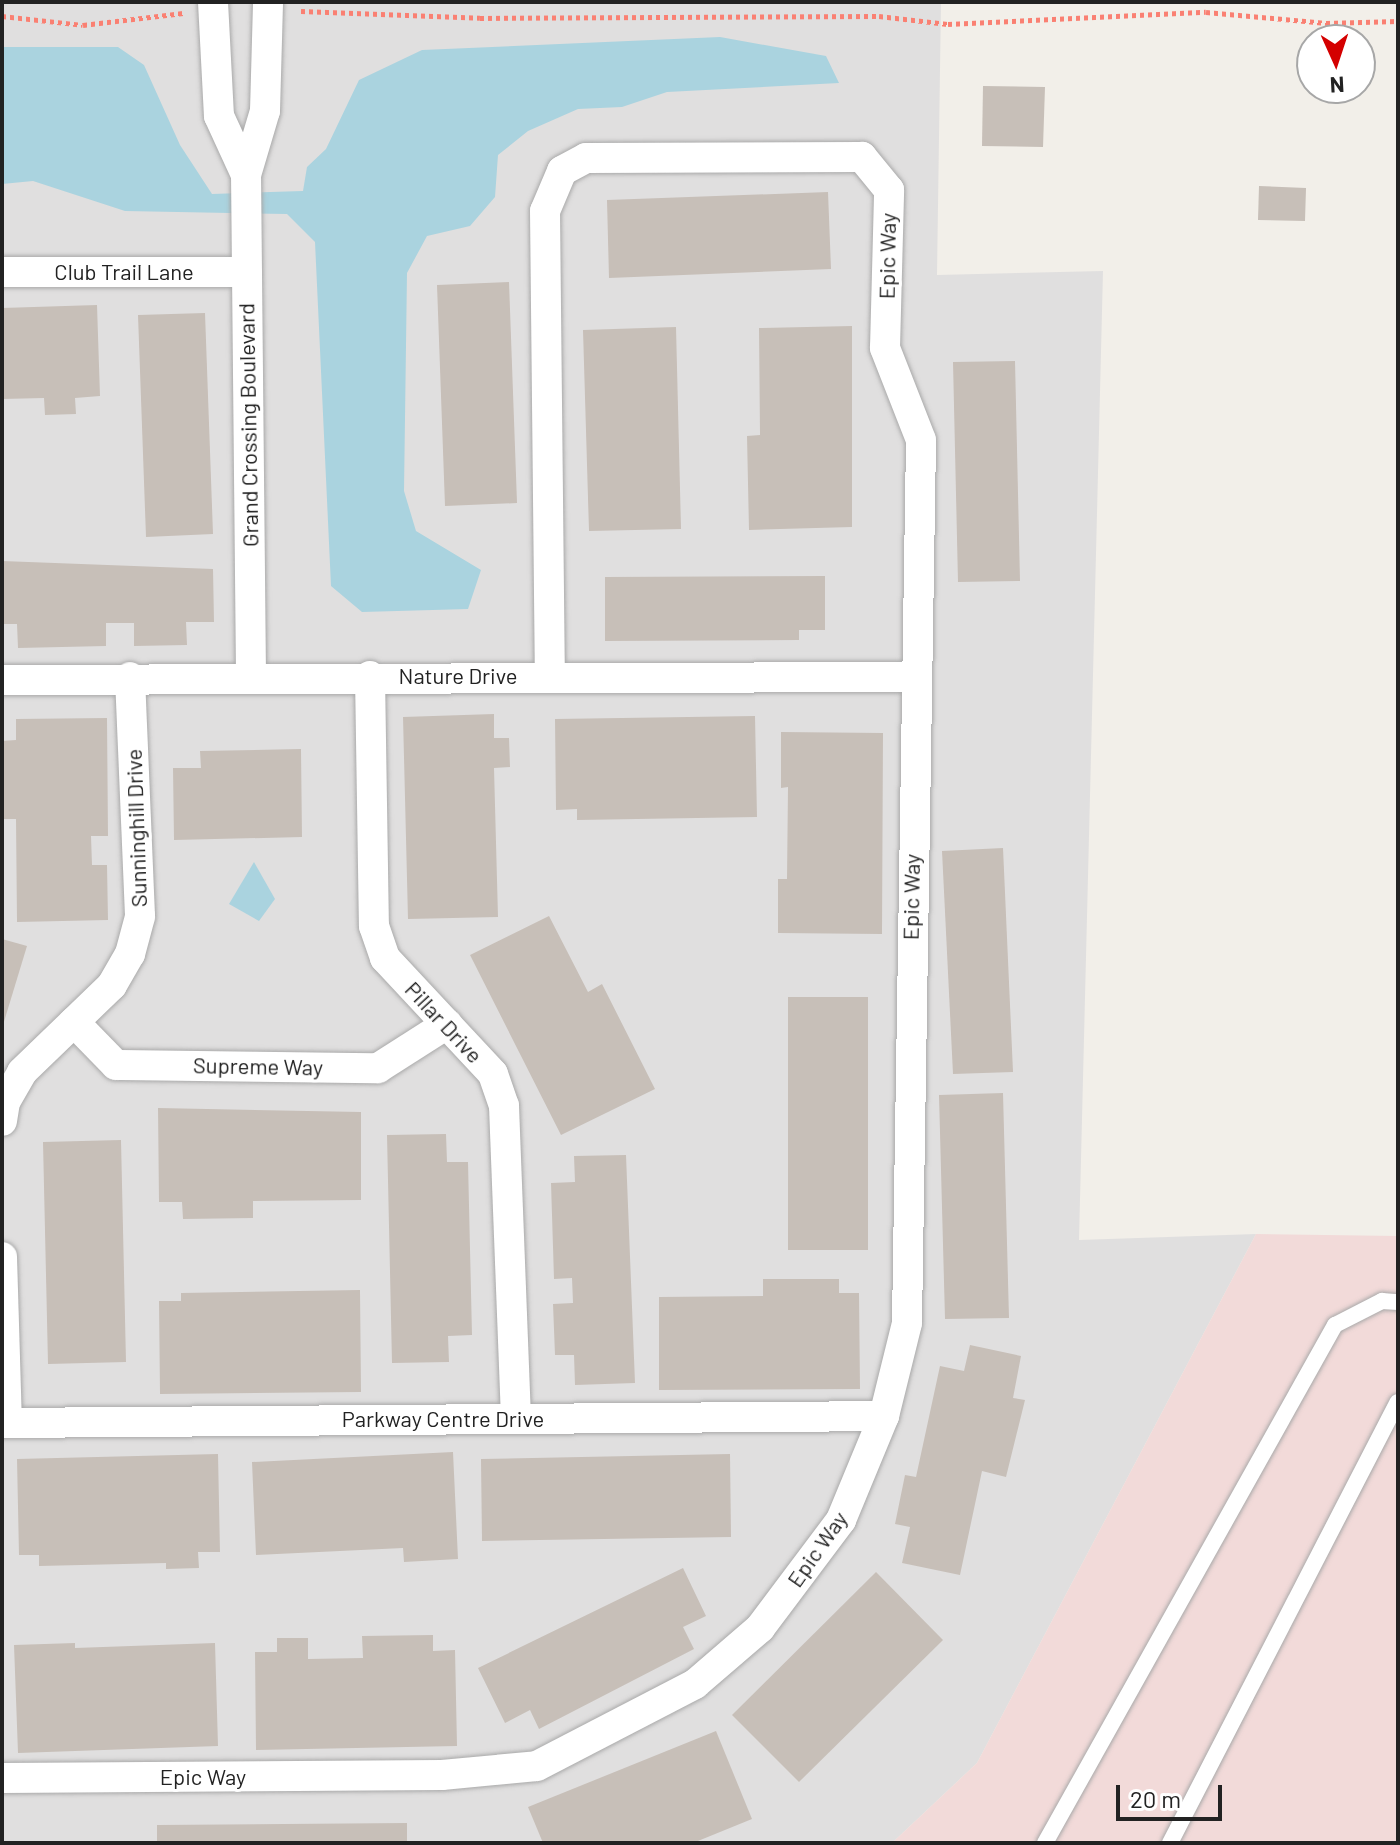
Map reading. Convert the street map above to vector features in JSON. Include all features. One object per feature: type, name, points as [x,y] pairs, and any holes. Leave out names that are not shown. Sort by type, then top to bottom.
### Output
[{"type":"street","name":"Grand Crossing Boulevard","points":[[214,7],[219,116],[246,175]]},
{"type":"street","name":"Grand Crossing Boulevard","points":[[251,675],[246,175],[265,111],[268,7]]},
{"type":"street","name":"Epic Way","points":[[2,1778],[442,1775],[537,1766],[695,1684],[760,1628],[841,1520],[884,1416],[907,1323],[914,677],[921,440],[885,348],[889,190],[862,157],[586,158],[562,171],[545,211],[550,676]]},
{"type":"street","name":"Club Trail Lane","points":[[2,272],[247,272]]},
{"type":"street","name":"Nature Drive","points":[[2,680],[251,675],[914,677]]},
{"type":"street","name":"Pillar Drive","points":[[370,676],[374,926],[385,958],[493,1074],[504,1106],[516,1419]]},
{"type":"street","name":"Sunninghill Drive","points":[[2,1121],[5,1102],[22,1072],[112,985],[130,954],[140,916],[130,677]]},
{"type":"street","name":"Supreme Way","points":[[74,1022],[116,1065],[378,1068],[447,1024]]},
{"type":"street","points":[[2,1257],[4,1423]]},
{"type":"street","name":"Parkway Centre Drive","points":[[4,1423],[884,1416]]},
{"type":"lane","points":[[1045,1843],[1335,1325],[1382,1301],[1398,1302]]},
{"type":"lane","points":[[1170,1843],[1398,1402]]},
{"type":"path","points":[[2,16],[83,25],[214,7]]},
{"type":"path","points":[[268,7],[480,18],[879,16],[948,24],[1206,12],[1326,23],[1398,21]]},
{"type":"shaded area","points":[[2,2],[941,2],[937,275],[1103,271],[1079,1240],[1256,1234],[977,1763],[892,1843],[2,1843]]},
{"type":"shaded area","points":[[1256,1234],[1398,1236],[1398,1843],[892,1843],[977,1763]]},
{"type":"water","points":[[720,37],[826,56],[839,83],[667,92],[622,107],[578,109],[528,131],[498,155],[495,197],[470,226],[427,236],[407,273],[404,491],[416,531],[481,570],[468,609],[362,612],[331,586],[315,242],[287,214],[125,211],[33,181],[2,184],[2,47],[118,47],[144,65],[180,145],[212,194],[303,191],[307,167],[326,149],[359,80],[422,50]]},
{"type":"water","points":[[254,862],[275,899],[259,921],[229,904]]},
{"type":"building","points":[[983,86],[1045,87],[1043,147],[982,146]]},
{"type":"building","points":[[1259,186],[1306,188],[1305,221],[1258,220]]},
{"type":"building","points":[[828,192],[831,269],[609,278],[607,200]]},
{"type":"building","points":[[509,282],[517,503],[445,506],[437,285]]},
{"type":"building","points":[[97,305],[100,396],[75,398],[76,414],[45,415],[44,398],[2,399],[2,308]]},
{"type":"building","points":[[205,313],[213,534],[146,537],[138,315]]},
{"type":"building","points":[[852,326],[852,527],[749,530],[747,436],[760,435],[759,328]]},
{"type":"building","points":[[676,327],[681,529],[589,531],[583,330]]},
{"type":"building","points":[[1015,361],[1020,581],[958,582],[953,362]]},
{"type":"building","points":[[2,561],[213,569],[214,622],[186,622],[187,645],[134,646],[134,623],[106,623],[106,646],[18,648],[17,624],[2,624]]},
{"type":"building","points":[[825,576],[825,630],[799,630],[799,640],[605,641],[605,577]]},
{"type":"building","points":[[494,714],[494,738],[509,738],[510,767],[494,768],[498,917],[408,919],[403,717]]},
{"type":"building","points":[[755,716],[757,817],[577,820],[577,809],[556,810],[555,719]]},
{"type":"building","points":[[107,718],[108,836],[91,836],[92,865],[107,865],[108,920],[17,922],[16,819],[2,819],[2,741],[16,740],[16,719]]},
{"type":"building","points":[[781,732],[883,733],[882,934],[778,933],[778,879],[787,879],[788,787],[781,788]]},
{"type":"building","points":[[301,749],[302,837],[174,840],[173,768],[201,768],[200,751]]},
{"type":"building","points":[[1003,848],[1013,1072],[953,1074],[942,851]]},
{"type":"building","points":[[549,916],[588,992],[602,984],[655,1089],[561,1135],[470,955]]},
{"type":"building","points":[[2,939],[27,946],[3,1025],[2,1025]]},
{"type":"building","points":[[788,997],[868,997],[868,1250],[788,1250]]},
{"type":"building","points":[[1003,1093],[1009,1318],[945,1319],[939,1095]]},
{"type":"building","points":[[158,1108],[361,1112],[361,1200],[253,1201],[253,1218],[183,1219],[182,1202],[159,1202]]},
{"type":"building","points":[[446,1134],[447,1162],[468,1162],[472,1335],[448,1336],[449,1362],[392,1363],[387,1135]]},
{"type":"building","points":[[121,1140],[126,1362],[48,1364],[43,1142]]},
{"type":"building","points":[[626,1155],[635,1383],[575,1385],[574,1355],[555,1355],[553,1304],[573,1303],[572,1278],[554,1279],[551,1183],[575,1182],[574,1156]]},
{"type":"building","points":[[763,1279],[839,1279],[839,1293],[859,1293],[860,1389],[659,1390],[659,1297],[763,1296]]},
{"type":"building","points":[[360,1290],[361,1392],[160,1394],[159,1301],[181,1301],[181,1293]]},
{"type":"building","points":[[970,1345],[1021,1356],[1013,1398],[1025,1400],[1006,1477],[982,1471],[960,1575],[902,1563],[910,1527],[895,1524],[905,1475],[916,1477],[940,1366],[964,1371]]},
{"type":"building","points":[[453,1452],[458,1559],[404,1562],[403,1548],[256,1555],[252,1462]]},
{"type":"building","points":[[218,1454],[220,1552],[198,1552],[199,1568],[166,1569],[166,1563],[39,1566],[39,1555],[19,1555],[17,1459]]},
{"type":"building","points":[[730,1454],[731,1537],[482,1541],[481,1459]]},
{"type":"building","points":[[683,1568],[706,1616],[683,1627],[694,1649],[539,1729],[530,1710],[505,1723],[478,1668]]},
{"type":"building","points":[[876,1572],[943,1640],[799,1782],[732,1715]]},
{"type":"building","points":[[433,1635],[433,1651],[455,1650],[457,1746],[256,1750],[255,1652],[277,1652],[277,1638],[308,1638],[308,1659],[363,1658],[362,1636]]},
{"type":"building","points":[[75,1643],[75,1648],[215,1643],[218,1746],[18,1753],[14,1645]]},
{"type":"building","points":[[716,1731],[752,1819],[693,1843],[543,1843],[528,1807]]},
{"type":"building","points":[[407,1823],[407,1843],[157,1843],[157,1825]]}]
